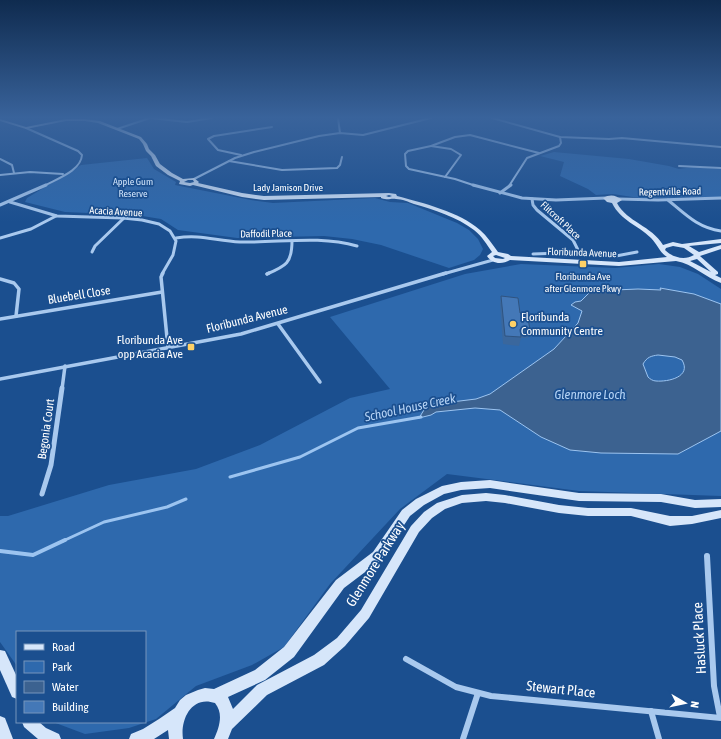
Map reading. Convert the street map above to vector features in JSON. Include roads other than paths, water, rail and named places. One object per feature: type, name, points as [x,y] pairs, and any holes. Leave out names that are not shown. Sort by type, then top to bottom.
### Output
[{"type":"street","points":[[0,205],[10,202],[79,164],[82,160],[81,154],[79,152]]},
{"type":"street","name":"Lady Jamison Drive","points":[[151,152],[160,167],[183,181],[181,183],[183,185],[194,182],[242,196],[259,198],[391,194],[395,197],[419,204],[469,224],[482,234],[496,252]]},
{"type":"street","points":[[227,152],[241,156]]},
{"type":"street","points":[[194,182],[229,161],[254,152]]},
{"type":"street","points":[[406,152],[404,154],[406,166],[413,170],[445,177],[500,193],[532,199],[560,200],[606,198],[616,201],[618,211],[650,234],[659,243],[666,254],[698,266],[721,281]]},
{"type":"street","points":[[445,177],[460,158],[460,155],[457,152]]},
{"type":"street","points":[[500,193],[512,184],[527,159],[539,153]]},
{"type":"street","points":[[229,161],[282,170],[338,168],[342,157]]},
{"type":"street","points":[[0,159],[13,166],[15,169],[14,173]]},
{"type":"street","points":[[679,166],[721,168]]},
{"type":"street","points":[[0,175],[37,172],[63,174]]},
{"type":"street","name":"Regentville Road","points":[[616,201],[721,198]]},
{"type":"street","name":"Flitcroft Place","points":[[532,199],[533,205],[537,210],[573,240],[580,254]]},
{"type":"street","points":[[668,200],[696,224],[708,229],[721,231]]},
{"type":"street","name":"Acacia Avenue","points":[[10,202],[56,216],[146,220],[168,229],[176,238]]},
{"type":"street","points":[[0,238],[31,229],[56,216]]},
{"type":"street","points":[[92,252],[94,247],[124,218]]},
{"type":"street","points":[[650,234],[694,251],[697,256],[721,276]]},
{"type":"street","name":"Daffodil Place","points":[[176,238],[196,236],[236,242],[335,240],[357,246]]},
{"type":"street","points":[[168,348],[161,277],[175,250],[176,238]]},
{"type":"street","points":[[267,274],[281,268],[290,261],[292,256],[292,241]]},
{"type":"street","points":[[653,259],[665,245],[721,241]]},
{"type":"street","points":[[697,256],[712,249],[721,247]]},
{"type":"street","points":[[496,252],[506,255],[509,258],[504,261],[493,260],[490,258],[490,255],[496,252]]},
{"type":"street","name":"Flitcroft Place","points":[[533,254],[620,256],[637,252]]},
{"type":"street","name":"Floribunda Avenue","points":[[509,258],[619,264],[639,263],[653,259],[689,260],[697,256]]},
{"type":"street","name":"Floribunda Avenue","points":[[0,379],[241,334],[493,260]]},
{"type":"street","points":[[0,279],[14,283],[19,289],[16,316]]},
{"type":"street","name":"Bluebell Close","points":[[0,319],[162,292]]},
{"type":"street","points":[[278,324],[320,382]]},
{"type":"street","name":"Begonia Court","points":[[42,494],[51,465],[65,366]]},
{"type":"street","name":"Glenmore Parkway","points":[[214,696],[260,675],[289,652],[340,584],[377,556],[406,513],[420,502],[442,490],[461,486],[490,484],[579,498],[662,498],[695,504],[721,503]]},
{"type":"street","name":"Glenmore Parkway","points":[[228,724],[262,690],[319,660],[341,642],[364,614],[415,529],[428,515],[441,506],[462,500],[486,497],[559,509],[588,512],[625,511],[670,521],[692,520],[721,514]]},
{"type":"street","name":"Hasluck Place","points":[[707,556],[714,686],[720,718]]},
{"type":"street","points":[[0,656],[16,690]]},
{"type":"street","name":"Stewart Place","points":[[406,659],[448,683],[491,696],[720,718]]},
{"type":"street","points":[[463,739],[478,693]]},
{"type":"street","points":[[176,739],[174,733],[175,723],[179,713],[186,704],[195,697],[205,695],[214,696],[221,700],[226,706],[228,724],[221,739]]},
{"type":"street","points":[[652,711],[659,739]]},
{"type":"street","points":[[136,739],[144,737],[179,713]]},
{"type":"street","points":[[0,723],[6,739]]},
{"type":"street","points":[[31,723],[41,733],[54,739]]},
{"type":"water","name":"Glenmore Loch","points":[[660,288],[694,294],[721,304],[721,431],[678,454],[601,453],[570,450],[541,437],[500,410],[475,408],[436,412],[419,418],[427,405],[476,399],[490,394],[554,349],[578,323],[582,311],[571,305],[575,302],[581,301],[591,291],[638,289],[661,290]],"holes":[[[658,355],[675,357],[682,360],[684,366],[684,371],[677,377],[667,381],[654,381],[648,377],[643,364],[648,358]]]},
{"type":"waterway","name":"School House Creek","points":[[230,477],[300,457],[358,428],[421,417]]},
{"type":"waterway","name":"School House Creek","points":[[63,541],[104,522],[167,507],[186,499]]},
{"type":"waterway","name":"School House Creek","points":[[0,551],[33,555],[65,540]]},
{"type":"place","name":"Floribunda Ave after Glenmore Pkwy","points":[[583,264]]},
{"type":"place","name":"Floribunda Community Centre","points":[[513,324]]},
{"type":"place","name":"Floribunda Ave opp Acacia Ave","points":[[191,347]]},
{"type":"park label","name":"Apple Gum Reserve","points":[[133,186]]}]
